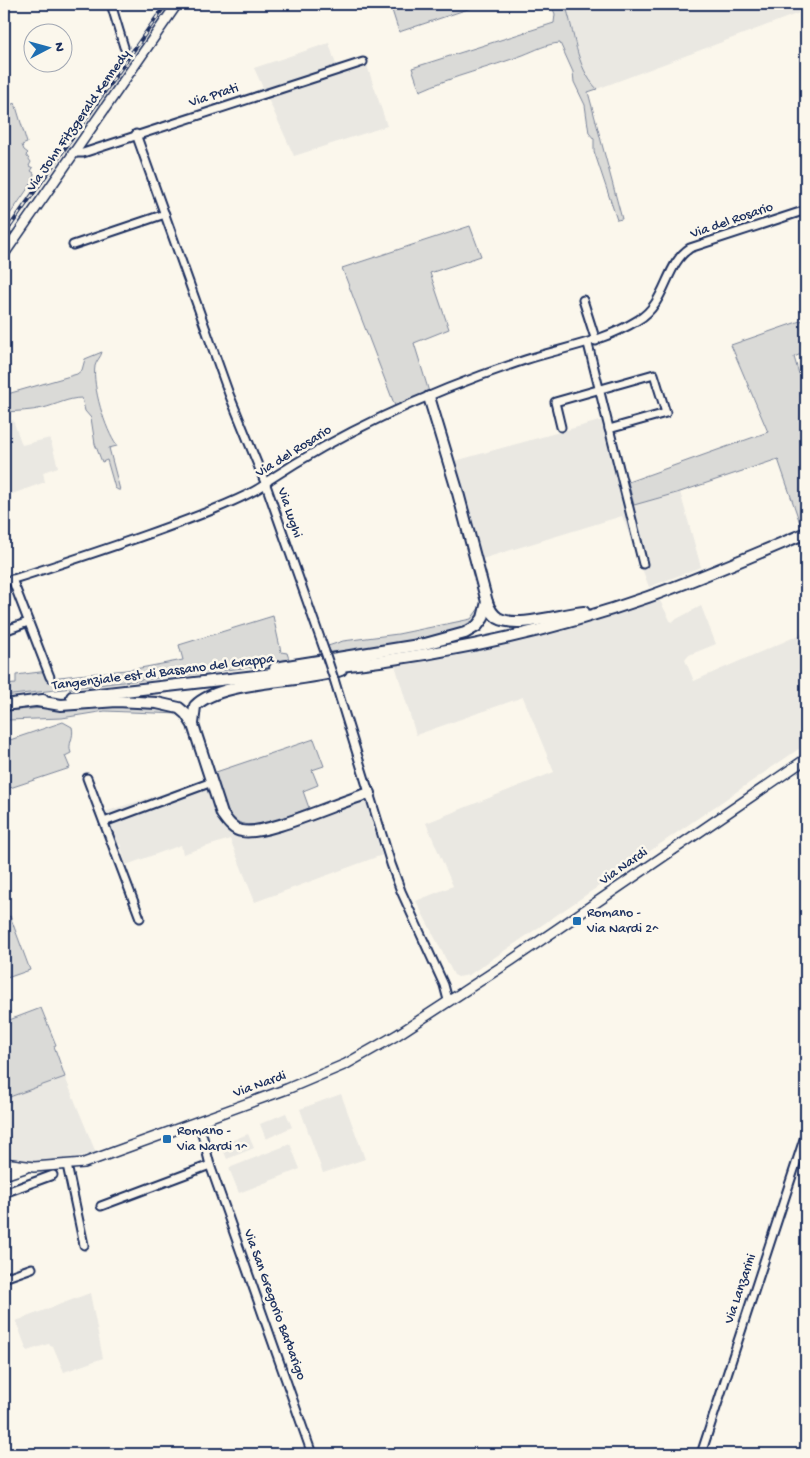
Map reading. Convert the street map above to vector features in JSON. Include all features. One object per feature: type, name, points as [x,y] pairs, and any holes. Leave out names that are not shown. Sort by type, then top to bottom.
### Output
[{"type":"highway","points":[[429,397],[458,493],[487,602],[492,612],[498,618],[512,621],[538,620],[607,610]]},
{"type":"highway","name":"Tangenziale est di Bassano del Grappa","points":[[4,705],[357,664],[484,644],[607,610],[684,583],[806,533]]},
{"type":"highway","points":[[248,677],[290,664],[425,644],[465,632],[477,626],[483,618],[487,602]]},
{"type":"highway","points":[[193,725],[196,706],[215,693],[322,677],[357,664]]},
{"type":"highway","points":[[37,701],[61,705],[117,701],[157,702],[179,708],[186,714],[193,725],[222,814],[228,824],[240,831],[254,831],[278,825],[370,793]]},
{"type":"main road","name":"Via John Fitzgerald Kennedy","points":[[4,254],[177,4]]},
{"type":"main road","name":"Via Nardi","points":[[4,1163],[30,1167],[86,1162],[199,1122],[302,1083],[346,1064],[397,1035],[542,940],[806,759]]},
{"type":"main road","name":"Via Nardi","points":[[4,1175],[30,1167]]},
{"type":"street","points":[[111,4],[124,47]]},
{"type":"street","name":"Via Prati","points":[[72,154],[83,153],[136,134],[363,62]]},
{"type":"street","name":"Via Lughi","points":[[136,134],[229,394],[266,485],[325,652],[401,891],[452,998]]},
{"type":"street","name":"Via del Rosario","points":[[4,582],[175,524],[266,485],[269,480],[314,450],[376,419],[429,397],[526,360],[592,343],[640,320],[653,308],[664,291],[673,267],[683,252],[690,248],[806,210]]},
{"type":"street","points":[[73,245],[165,214]]},
{"type":"street","points":[[583,300],[600,390],[643,564]]},
{"type":"street","points":[[561,427],[555,402],[654,374],[666,412],[609,429]]},
{"type":"street","points":[[12,579],[50,677]]},
{"type":"street","points":[[4,631],[28,622]]},
{"type":"street","points":[[87,778],[140,918]]},
{"type":"street","points":[[104,822],[212,782]]},
{"type":"street","name":"Via San Gregorio Barbarigo","points":[[199,1122],[210,1165],[312,1454]]},
{"type":"street","name":"Via Lanzarini","points":[[701,1454],[806,1132]]},
{"type":"street","points":[[67,1165],[84,1245]]},
{"type":"street","points":[[101,1206],[210,1165]]},
{"type":"street","points":[[30,1167],[35,1182]]},
{"type":"street","points":[[4,1193],[53,1175]]},
{"type":"street","points":[[4,1278],[32,1268]]},
{"type":"shaded area","points":[[164,4],[169,4],[4,238],[4,232]]},
{"type":"shaded area","points":[[390,4],[483,4],[399,32]]},
{"type":"shaded area","points":[[551,4],[565,4],[576,48],[584,70],[597,89],[588,92],[622,219],[617,220],[594,151],[594,139],[589,133],[585,105],[574,82],[573,72],[560,43],[546,46],[420,91],[412,68],[554,23],[555,14]]},
{"type":"shaded area","points":[[565,4],[806,4],[806,29],[799,13],[597,89],[588,80],[580,59]]},
{"type":"shaded area","points":[[329,43],[337,68],[365,59],[387,126],[294,156],[254,68]]},
{"type":"shaded area","points":[[15,103],[27,143],[22,145],[28,153],[26,155],[31,162],[29,166],[33,168],[31,171],[34,173],[33,181],[4,223],[4,107]]},
{"type":"shaded area","points":[[470,226],[481,256],[430,273],[449,329],[414,343],[429,392],[395,406],[342,268]]},
{"type":"shaded area","points":[[806,319],[806,352],[794,357],[799,374],[806,372],[806,523],[801,526],[778,459],[680,492],[634,505],[628,482],[768,432],[731,345]]},
{"type":"shaded area","points":[[102,352],[95,366],[95,385],[104,419],[117,446],[109,448],[120,490],[115,488],[107,460],[102,462],[95,444],[91,418],[85,411],[82,398],[67,400],[38,409],[6,412],[4,395],[77,374],[82,370],[85,359]]},
{"type":"shaded area","points":[[4,404],[9,421],[13,420],[22,445],[50,438],[58,467],[43,472],[45,482],[4,497]]},
{"type":"shaded area","points":[[610,418],[634,504],[680,492],[701,567],[649,587],[622,516],[482,559],[455,461]]},
{"type":"shaded area","points":[[482,591],[483,616],[471,626],[449,634],[331,654],[328,646],[343,641],[398,634],[471,619],[482,604]]},
{"type":"shaded area","points":[[659,599],[671,622],[701,606],[716,644],[689,655],[685,660],[694,681],[806,632],[806,744],[469,975],[458,977],[454,975],[416,901],[453,886],[426,823],[554,772],[523,697],[416,735],[395,665],[468,653],[536,637]]},
{"type":"shaded area","points":[[273,616],[281,652],[287,653],[289,659],[252,667],[4,696],[4,685],[16,684],[16,675],[48,671],[50,678],[135,669],[183,660],[179,645]]},
{"type":"shaded area","points":[[69,706],[169,706],[179,714],[105,711],[62,718],[8,720],[4,723],[4,711]]},
{"type":"shaded area","points":[[63,722],[72,727],[73,731],[70,746],[71,753],[65,756],[70,768],[4,790],[4,742]]},
{"type":"shaded area","points":[[314,739],[324,766],[312,770],[318,785],[303,791],[309,808],[264,824],[242,823],[233,818],[220,796],[213,773]]},
{"type":"shaded area","points":[[209,779],[216,805],[239,831],[359,799],[366,802],[382,855],[255,902],[230,839],[183,854],[181,845],[126,865],[120,844],[115,846],[101,813]]},
{"type":"shaded area","points":[[10,916],[30,970],[4,979],[4,918]]},
{"type":"shaded area","points":[[41,1008],[56,1045],[54,1046],[65,1077],[4,1099],[4,1022]]},
{"type":"shaded area","points":[[65,1077],[96,1153],[56,1161],[17,1162],[4,1159],[4,1099]]},
{"type":"shaded area","points":[[341,1094],[365,1159],[323,1173],[300,1109]]},
{"type":"shaded area","points":[[286,1113],[292,1127],[266,1139],[260,1124]]},
{"type":"shaded area","points":[[248,1134],[254,1148],[227,1159],[221,1145]]},
{"type":"shaded area","points":[[290,1144],[300,1169],[239,1193],[229,1168]]},
{"type":"shaded area","points":[[90,1293],[103,1358],[64,1372],[53,1346],[48,1344],[27,1351],[16,1321]]},
{"type":"railway","points":[[4,235],[166,4]]},
{"type":"place","name":"Romano - Via Nardi 2^","points":[[577,921]]},
{"type":"place","name":"Romano - Via Nardi 1^","points":[[167,1139]]}]
